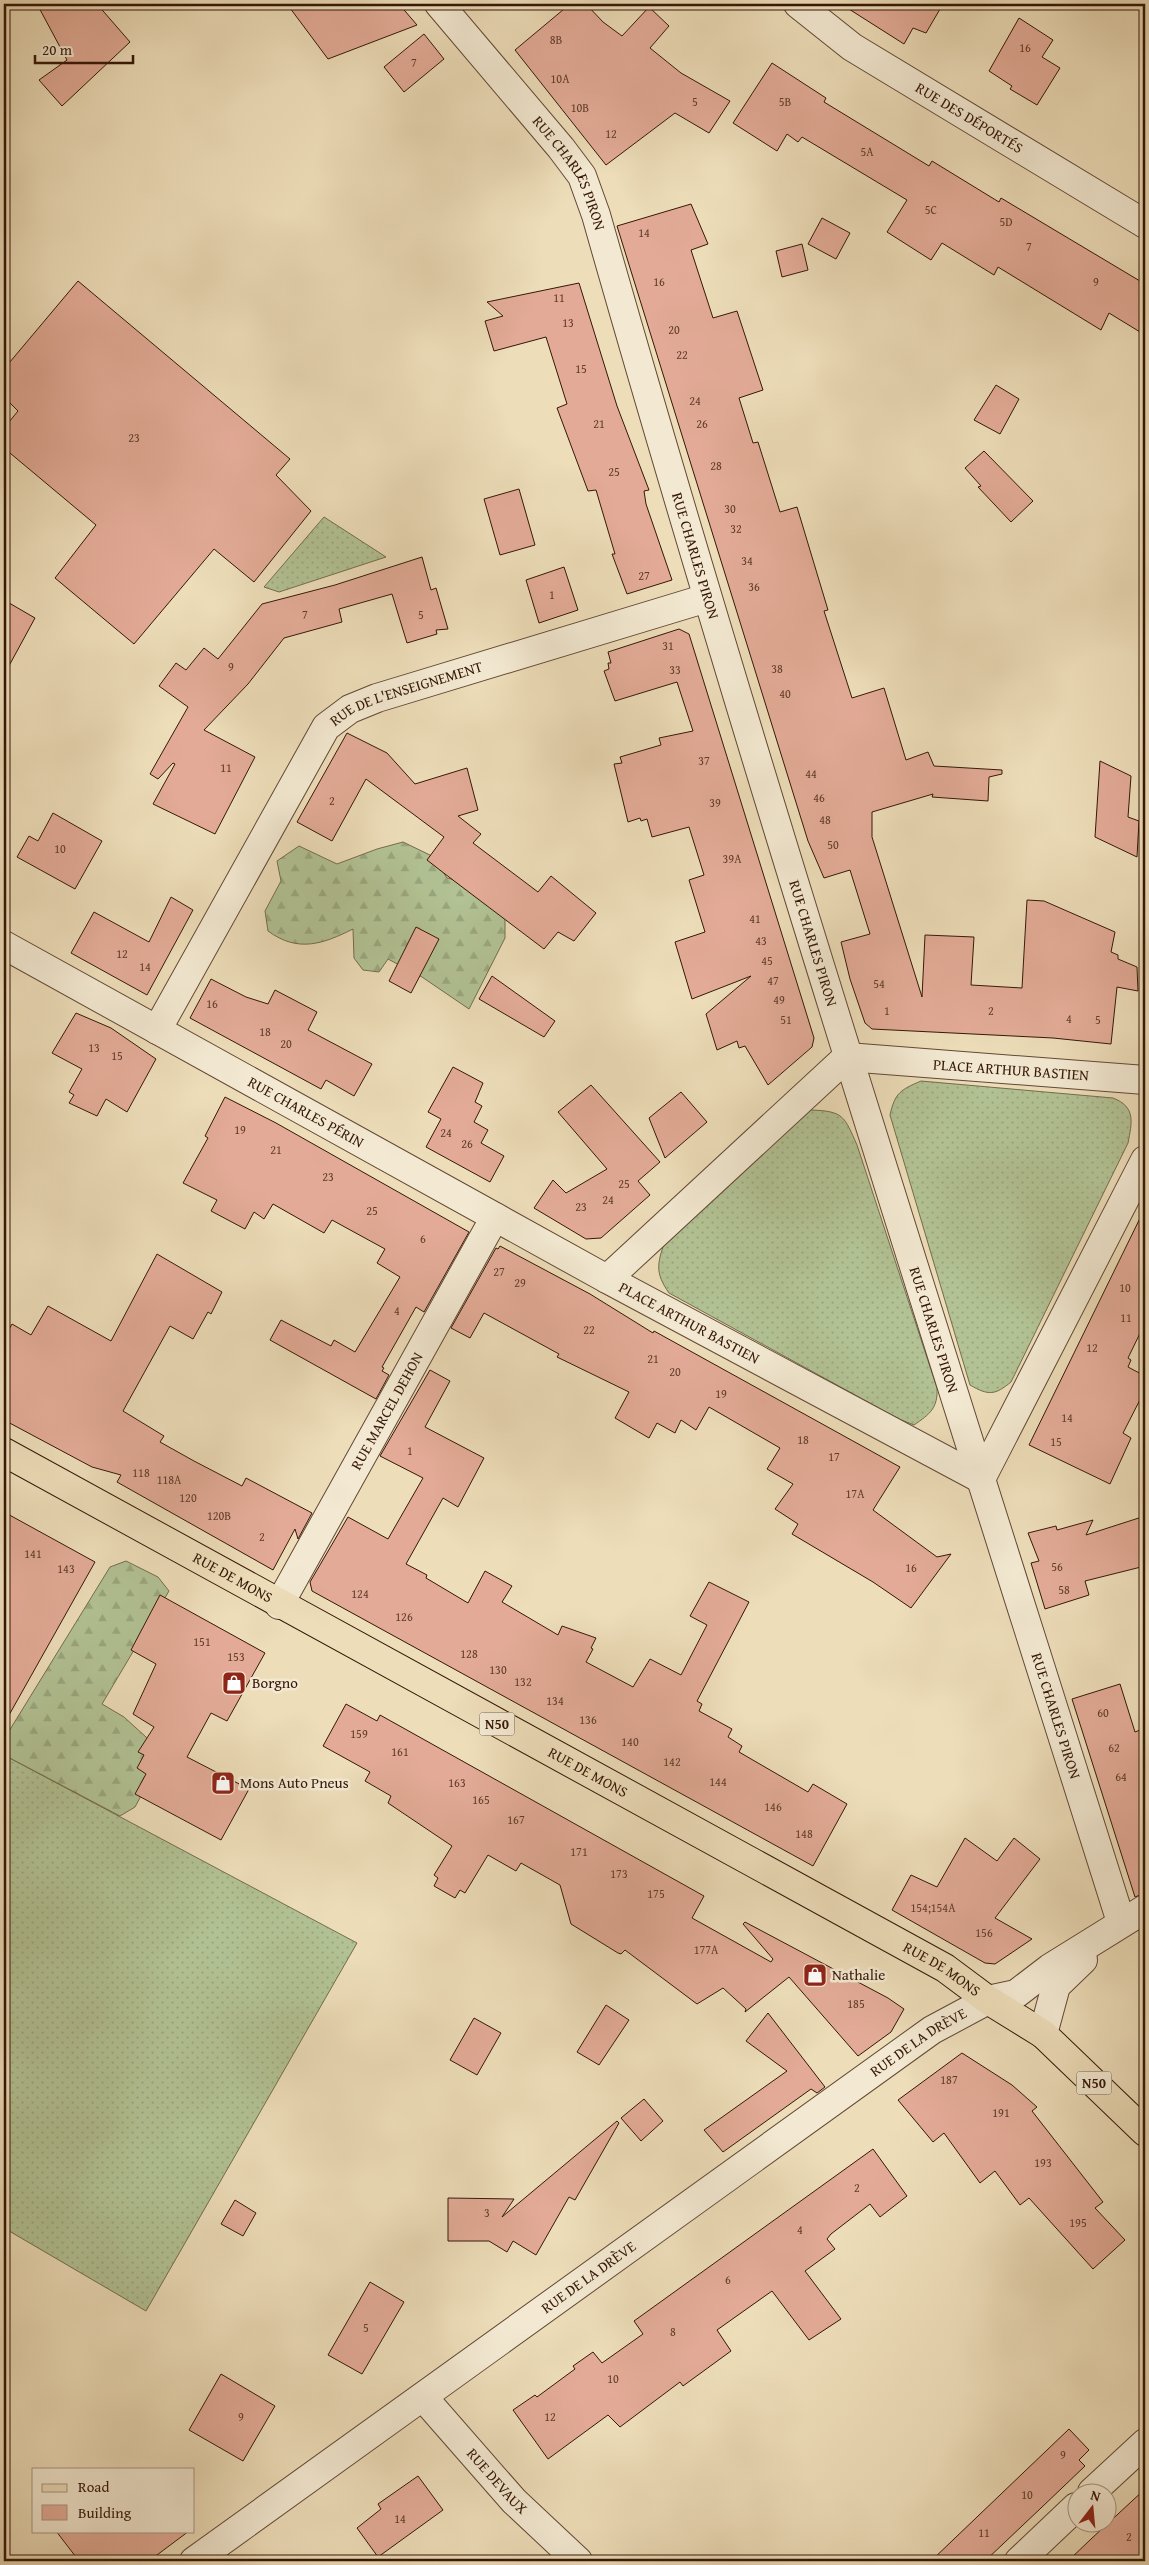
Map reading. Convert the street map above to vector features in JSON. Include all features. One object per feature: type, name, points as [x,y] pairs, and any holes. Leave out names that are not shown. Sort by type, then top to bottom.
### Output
[{"type":"main road","name":"RUE DE MONS","points":[[4,1452],[279,1605],[945,1968],[988,2000],[1043,2034],[1145,2132]]},
{"type":"street","name":"RUE CHARLES PIRON","points":[[439,4],[561,148],[582,176],[596,215],[707,598],[847,1057],[1121,1922]]},
{"type":"street","name":"RUE DES DÉPORTÉS","points":[[798,4],[852,47],[1145,224]]},
{"type":"street","name":"RUE DE L'ENSEIGNEMENT","points":[[158,1030],[326,727],[350,709],[377,698],[707,598]]},
{"type":"street","name":"RUE CHARLES PÉRIN","points":[[4,945],[607,1279]]},
{"type":"street","name":"PLACE ARTHUR BASTIEN","points":[[981,1479],[607,1279],[847,1057],[1145,1080]]},
{"type":"street","points":[[981,1479],[1145,1160]]},
{"type":"street","name":"RUE MARCEL DEHON","points":[[279,1605],[495,1217]]},
{"type":"street","points":[[1043,2034],[1056,1986],[1121,1922],[1145,1909]]},
{"type":"street","name":"RUE DE LA DRÈVE","points":[[194,2561],[932,2030],[988,2000],[1016,1994],[1050,1968],[1121,1922]]},
{"type":"street","name":"RUE DEVAUX","points":[[422,2397],[514,2501],[578,2561]]},
{"type":"street","points":[[1103,2482],[1145,2444]]},
{"type":"street","points":[[1020,2561],[1066,2517]]},
{"type":"green space","points":[[324,517],[386,557],[279,592],[264,587]]},
{"type":"green space","points":[[403,842],[434,857],[447,878],[480,886],[505,908],[505,938],[469,1009],[422,977],[388,959],[379,972],[363,970],[354,958],[353,929],[331,939],[310,944],[290,942],[268,931],[265,911],[281,881],[277,861],[299,846],[337,864],[377,849]]},
{"type":"green space","points":[[921,1081],[1113,1098],[1126,1106],[1131,1116],[1128,1143],[1011,1382],[996,1392],[982,1391],[970,1385],[890,1115],[896,1097],[903,1090]]},
{"type":"green space","points":[[810,1110],[830,1112],[841,1117],[849,1127],[857,1145],[937,1388],[936,1401],[932,1410],[914,1425],[899,1419],[669,1293],[659,1274],[660,1256],[665,1241]]},
{"type":"green space","points":[[126,1561],[158,1577],[169,1591],[102,1704],[124,1717],[157,1747],[156,1768],[135,1807],[120,1816],[6,1756],[6,1736],[110,1567]]},
{"type":"green space","points":[[4,1755],[357,1943],[146,2311],[4,2228]]},
{"type":"building","points":[[37,4],[97,4],[130,42],[62,106],[39,80],[67,60]]},
{"type":"building","points":[[287,4],[399,4],[417,25],[328,59]]},
{"type":"building","points":[[570,4],[586,4],[603,22],[622,36],[649,7],[669,26],[650,48],[681,73],[730,101],[709,133],[675,113],[606,165],[515,50]]},
{"type":"building","points":[[841,4],[943,4],[926,33],[913,28],[904,44]]},
{"type":"building","points":[[1019,18],[1053,40],[1042,57],[1060,68],[1037,105],[1010,89],[1012,86],[989,71]]},
{"type":"building","points":[[424,34],[444,59],[404,92],[384,67]]},
{"type":"building","points":[[772,63],[826,98],[824,102],[929,166],[932,161],[999,202],[1001,198],[1145,284],[1145,335],[1109,313],[1101,330],[998,267],[994,275],[942,243],[931,260],[887,232],[907,200],[802,137],[798,142],[787,134],[777,151],[733,123]]},
{"type":"building","points":[[691,204],[708,244],[691,250],[713,318],[737,311],[763,390],[739,398],[753,443],[758,442],[780,512],[797,507],[828,610],[824,611],[852,698],[884,688],[906,760],[928,752],[934,766],[1002,770],[1002,774],[989,777],[988,801],[932,797],[933,794],[872,812],[872,837],[922,997],[925,935],[974,937],[971,985],[1022,988],[1027,900],[1044,901],[1115,932],[1111,952],[1118,955],[1118,959],[1137,967],[1138,991],[1117,987],[1111,1044],[1053,1038],[872,1029],[865,1023],[850,979],[841,942],[870,934],[850,870],[824,878],[808,841],[617,226]]},
{"type":"building","points":[[822,218],[850,233],[836,259],[808,244]]},
{"type":"building","points":[[802,244],[808,270],[782,277],[776,251]]},
{"type":"building","points":[[78,281],[290,459],[276,475],[311,511],[254,582],[214,549],[134,644],[55,578],[96,525],[4,448],[4,428],[18,411],[4,397],[4,369]]},
{"type":"building","points":[[579,283],[617,406],[649,490],[644,491],[646,504],[672,580],[627,594],[612,554],[615,554],[596,490],[588,491],[557,408],[567,404],[546,337],[494,351],[485,321],[503,316],[487,302]]},
{"type":"building","points":[[996,385],[1019,399],[1000,434],[974,420]]},
{"type":"building","points":[[984,451],[1033,501],[1011,522],[978,487],[981,486],[965,468]]},
{"type":"building","points":[[519,489],[535,545],[500,555],[484,499]]},
{"type":"building","points":[[422,557],[431,590],[436,588],[448,629],[436,630],[437,634],[407,643],[392,594],[339,609],[342,622],[284,638],[248,684],[204,730],[255,757],[215,834],[153,804],[175,764],[173,763],[158,779],[150,774],[188,707],[159,686],[176,663],[186,670],[204,648],[218,659],[262,604],[335,585]]},
{"type":"building","points":[[564,567],[578,610],[539,623],[526,580]]},
{"type":"building","points":[[4,600],[35,618],[4,675]]},
{"type":"building","points":[[679,629],[689,634],[814,1038],[812,1047],[768,1085],[745,1046],[739,1048],[737,1041],[717,1050],[706,1014],[751,976],[692,999],[675,942],[705,932],[689,880],[704,875],[689,827],[652,837],[647,819],[641,821],[640,818],[628,822],[614,764],[622,763],[620,757],[661,745],[659,738],[693,731],[677,682],[615,701],[604,671],[609,669],[608,663],[611,663],[608,652]]},
{"type":"building","points":[[347,733],[387,753],[415,784],[467,768],[478,810],[458,816],[481,834],[473,843],[538,892],[551,876],[596,913],[574,941],[558,932],[544,949],[427,860],[444,837],[366,779],[332,841],[297,822]]},
{"type":"building","points":[[1100,761],[1131,776],[1128,817],[1139,821],[1137,857],[1095,837]]},
{"type":"building","points":[[53,813],[102,841],[75,889],[17,857],[29,836],[38,841]]},
{"type":"building","points":[[171,897],[193,910],[147,995],[71,953],[94,912],[149,942]]},
{"type":"building","points":[[416,927],[439,939],[411,993],[389,981]]},
{"type":"building","points":[[492,976],[555,1021],[544,1037],[479,999]]},
{"type":"building","points":[[211,979],[246,997],[268,1004],[275,990],[317,1012],[308,1030],[372,1064],[354,1096],[326,1080],[321,1089],[190,1018]]},
{"type":"building","points":[[76,1013],[111,1028],[156,1059],[127,1112],[106,1099],[97,1116],[69,1103],[74,1095],[69,1092],[82,1069],[52,1053]]},
{"type":"building","points":[[453,1067],[483,1083],[475,1102],[482,1106],[474,1122],[488,1130],[481,1143],[504,1156],[490,1182],[426,1147],[441,1119],[428,1112]]},
{"type":"building","points":[[591,1085],[660,1162],[638,1181],[650,1195],[601,1238],[586,1239],[534,1208],[553,1180],[566,1193],[607,1169],[558,1112]]},
{"type":"building","points":[[681,1092],[707,1122],[665,1158],[649,1118]]},
{"type":"building","points":[[225,1097],[276,1123],[469,1232],[424,1312],[416,1307],[382,1367],[384,1368],[382,1371],[389,1375],[376,1399],[270,1340],[281,1320],[331,1346],[334,1340],[355,1352],[400,1277],[377,1263],[385,1249],[332,1220],[324,1233],[273,1204],[264,1219],[254,1212],[245,1229],[211,1211],[217,1200],[183,1183],[208,1138],[205,1136]]},
{"type":"building","points":[[1145,1208],[1145,1323],[1128,1358],[1131,1360],[1128,1367],[1145,1376],[1145,1390],[1123,1433],[1131,1438],[1110,1484],[1029,1445]]},
{"type":"building","points":[[500,1246],[590,1294],[653,1333],[654,1331],[900,1467],[873,1510],[937,1557],[951,1554],[911,1608],[873,1582],[792,1534],[798,1524],[775,1509],[793,1484],[767,1469],[780,1448],[709,1407],[696,1430],[681,1420],[675,1433],[657,1423],[649,1438],[615,1418],[629,1392],[557,1357],[559,1354],[484,1313],[470,1338],[451,1328],[496,1248],[498,1249]]},
{"type":"building","points":[[157,1254],[222,1292],[211,1314],[208,1312],[193,1339],[170,1326],[123,1411],[164,1436],[160,1442],[194,1461],[242,1486],[246,1478],[312,1513],[298,1539],[295,1529],[273,1570],[117,1482],[121,1475],[92,1467],[4,1420],[4,1338],[12,1324],[31,1335],[48,1306],[111,1341]]},
{"type":"building","points":[[430,1370],[450,1381],[425,1427],[484,1458],[458,1507],[443,1498],[406,1564],[427,1575],[426,1578],[468,1603],[485,1571],[512,1586],[502,1602],[558,1635],[562,1626],[596,1638],[586,1662],[633,1687],[650,1659],[681,1675],[707,1625],[690,1616],[709,1582],[749,1602],[697,1701],[702,1704],[699,1711],[732,1729],[728,1737],[742,1746],[739,1752],[808,1792],[813,1784],[847,1804],[813,1866],[312,1591],[310,1582],[348,1517],[388,1539],[423,1478],[380,1456]]},
{"type":"building","points":[[4,1512],[95,1562],[4,1724]]},
{"type":"building","points":[[1145,1516],[1145,1566],[1085,1581],[1089,1595],[1045,1609],[1031,1563],[1039,1561],[1028,1533],[1056,1526],[1057,1530],[1093,1520],[1086,1535]]},
{"type":"building","points":[[160,1595],[265,1653],[227,1721],[211,1713],[187,1757],[249,1789],[221,1840],[135,1794],[146,1774],[137,1768],[144,1755],[138,1752],[154,1727],[133,1714],[156,1664],[131,1650]]},
{"type":"building","points":[[1120,1684],[1135,1732],[1145,1728],[1145,1893],[1135,1897],[1072,1699]]},
{"type":"building","points":[[346,1704],[377,1721],[380,1715],[704,1896],[692,1918],[771,1962],[773,1959],[743,1924],[745,1922],[888,1998],[904,2009],[891,2032],[858,2056],[789,1977],[745,2012],[746,2009],[723,1988],[697,2004],[625,1950],[621,1954],[618,1953],[571,1924],[560,1885],[521,1863],[516,1871],[488,1855],[465,1893],[460,1890],[455,1898],[434,1886],[438,1878],[434,1875],[452,1846],[388,1803],[391,1796],[365,1781],[370,1772],[323,1746]]},
{"type":"building","points":[[965,1838],[997,1861],[1014,1838],[1040,1859],[995,1918],[1032,1939],[995,1964],[985,1963],[892,1910],[911,1875],[937,1887]]},
{"type":"building","points":[[606,2005],[629,2020],[599,2065],[577,2052]]},
{"type":"building","points":[[768,2013],[825,2087],[817,2093],[811,2089],[723,2152],[704,2130],[787,2071],[746,2041]]},
{"type":"building","points":[[474,2018],[501,2033],[477,2075],[450,2060]]},
{"type":"building","points":[[962,2053],[1012,2085],[1037,2107],[1032,2111],[1103,2202],[1095,2208],[1125,2240],[1093,2269],[1029,2198],[1020,2205],[995,2171],[980,2183],[944,2133],[933,2142],[898,2100]]},
{"type":"building","points":[[644,2099],[663,2121],[641,2141],[621,2118]]},
{"type":"building","points":[[617,2121],[619,2123],[575,2200],[569,2197],[536,2255],[513,2241],[507,2252],[489,2241],[448,2241],[448,2198],[514,2199],[502,2217]]},
{"type":"building","points":[[873,2149],[907,2196],[880,2217],[870,2204],[831,2234],[827,2239],[835,2249],[805,2271],[841,2319],[809,2340],[772,2291],[717,2330],[731,2351],[683,2386],[680,2382],[620,2427],[608,2415],[548,2459],[513,2410],[535,2395],[537,2397],[575,2369],[573,2366],[593,2352],[602,2363],[643,2334],[634,2321]]},
{"type":"building","points":[[235,2200],[256,2213],[243,2236],[221,2224]]},
{"type":"building","points":[[370,2282],[404,2302],[362,2374],[328,2355]]},
{"type":"building","points":[[221,2374],[275,2406],[243,2461],[189,2430]]},
{"type":"building","points":[[1069,2429],[1089,2450],[1079,2460],[1085,2466],[985,2561],[931,2561]]},
{"type":"building","points":[[418,2476],[443,2510],[378,2557],[357,2528],[381,2509],[378,2504]]},
{"type":"building","points":[[1145,2489],[1145,2561],[1068,2561],[1099,2532],[1116,2532],[1116,2516]]},
{"type":"building","points":[[57,2532],[188,2532],[149,2561],[79,2561]]},
{"type":"place","name":"Borgno","points":[[234,1683]]},
{"type":"place","name":"Mons Auto Pneus","points":[[223,1783]]},
{"type":"place","name":"Nathalie","points":[[815,1975]]}]
